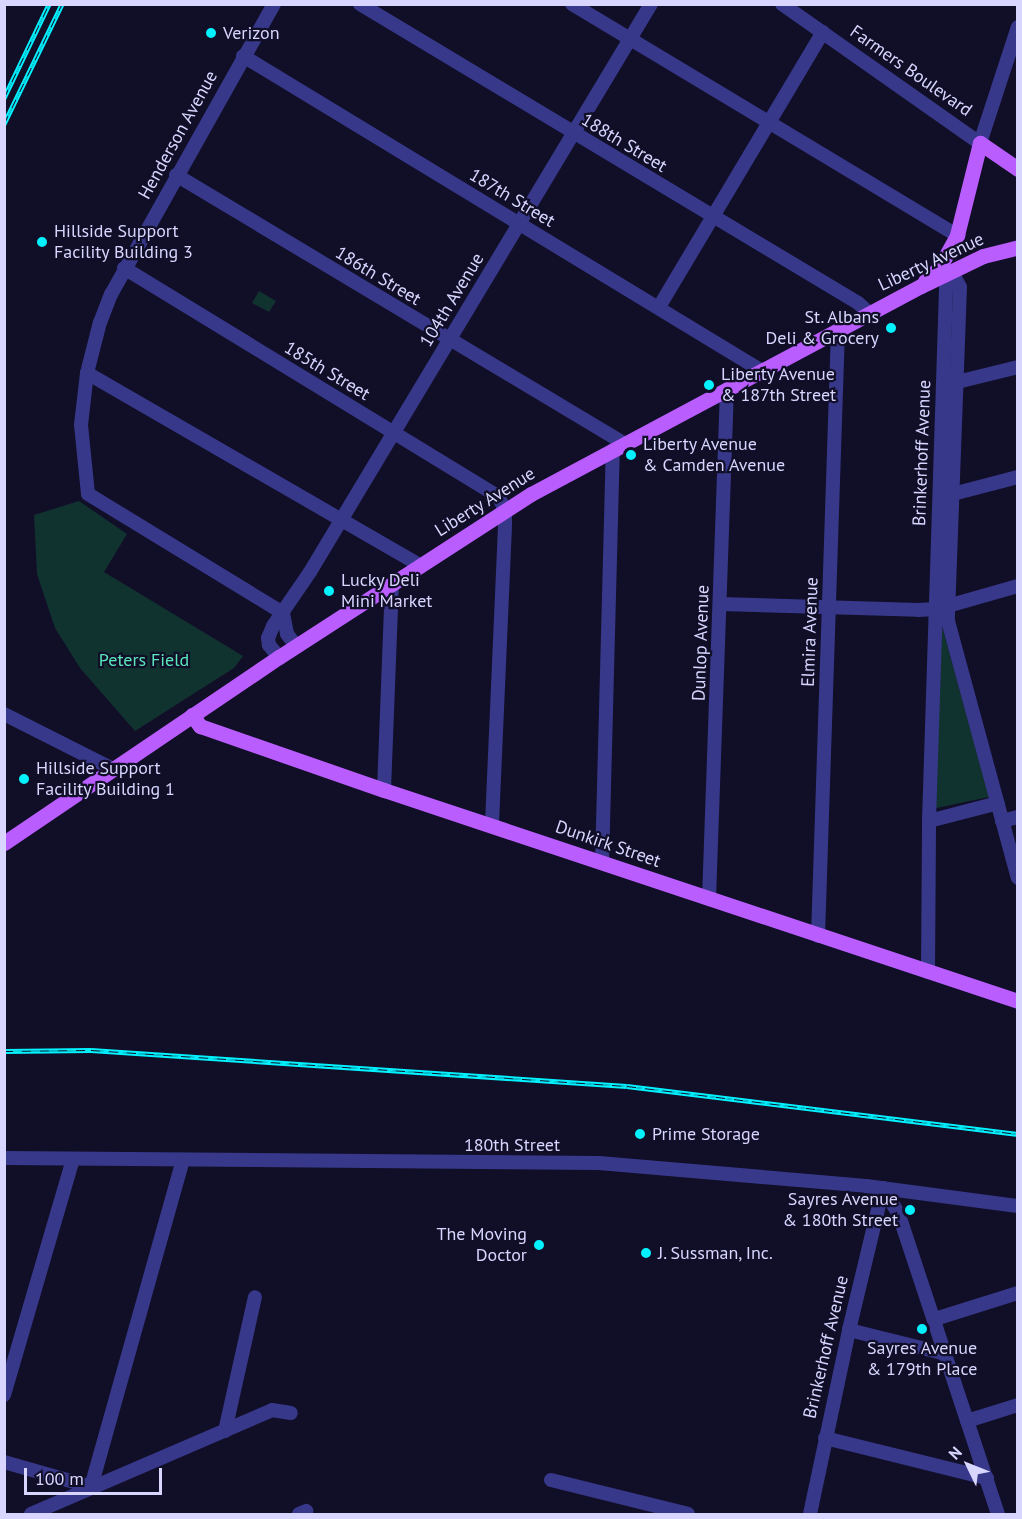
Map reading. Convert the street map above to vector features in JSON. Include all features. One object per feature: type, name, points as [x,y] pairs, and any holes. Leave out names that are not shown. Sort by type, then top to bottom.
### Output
[{"type":"main road","name":"Farmers Boulevard","points":[[980,143],[1017,169]]},
{"type":"main road","points":[[921,286],[939,268],[957,235],[980,143]]},
{"type":"main road","name":"Liberty Avenue","points":[[4,843],[279,657],[392,586],[505,510],[921,286],[983,256],[1017,248]]},
{"type":"main road","name":"Dunkirk Street","points":[[192,715],[200,726],[384,790],[1017,1001]]},
{"type":"street","name":"Henderson Avenue","points":[[273,4],[124,268],[100,321],[87,373],[81,425],[88,494],[283,613]]},
{"type":"street","name":"188th Street","points":[[360,4],[858,303],[869,313]]},
{"type":"street","points":[[572,4],[957,235]]},
{"type":"street","name":"104th Avenue","points":[[279,657],[269,645],[268,638],[651,4]]},
{"type":"street","name":"Farmers Boulevard","points":[[782,4],[800,9],[823,32],[980,143]]},
{"type":"street","points":[[980,143],[1017,27]]},
{"type":"street","points":[[659,308],[823,32]]},
{"type":"street","name":"187th Street","points":[[243,56],[762,371]]},
{"type":"street","name":"186th Street","points":[[176,175],[449,340],[619,447]]},
{"type":"street","name":"185th Street","points":[[124,268],[498,496],[505,510]]},
{"type":"street","name":"Brinkerhoff Avenue","points":[[928,972],[929,821],[943,607],[950,384],[946,288],[952,272]]},
{"type":"street","name":"Elmira Avenue","points":[[818,936],[838,330]]},
{"type":"street","points":[[950,384],[1017,367]]},
{"type":"street","points":[[87,373],[421,567]]},
{"type":"street","name":"Dunlop Avenue","points":[[709,899],[727,389]]},
{"type":"street","points":[[602,863],[619,447]]},
{"type":"street","points":[[946,496],[1017,478]]},
{"type":"street","points":[[492,826],[505,510]]},
{"type":"street","points":[[384,790],[392,586]]},
{"type":"street","points":[[720,604],[829,608],[943,607],[1017,586]]},
{"type":"street","points":[[943,607],[1017,878]]},
{"type":"street","points":[[283,613],[287,634],[296,646]]},
{"type":"street","points":[[4,714],[113,769]]},
{"type":"street","points":[[929,821],[998,803]]},
{"type":"street","points":[[1002,821],[1017,817]]},
{"type":"street","name":"180th Street","points":[[4,1158],[599,1163],[884,1188],[1017,1206]]},
{"type":"street","points":[[4,1395],[73,1159]]},
{"type":"street","points":[[91,1487],[183,1160]]},
{"type":"street","points":[[884,1188],[899,1215],[998,1515]]},
{"type":"street","name":"Brinkerhoff Avenue","points":[[810,1515],[849,1330],[884,1188]]},
{"type":"street","points":[[935,1319],[1017,1293]]},
{"type":"street","points":[[225,1431],[255,1297]]},
{"type":"street","points":[[849,1330],[946,1354]]},
{"type":"street","points":[[967,1421],[1017,1405]]},
{"type":"street","points":[[31,1515],[272,1410],[291,1413]]},
{"type":"street","points":[[825,1438],[987,1478]]},
{"type":"street","points":[[4,1462],[91,1487]]},
{"type":"street","points":[[551,1480],[688,1515]]},
{"type":"green space","points":[[259,291],[276,301],[269,312],[252,303]]},
{"type":"green space","name":"Peters Field","points":[[79,501],[127,534],[104,572],[243,656],[234,668],[135,731],[80,668],[55,628],[37,574],[34,515]]},
{"type":"green space","points":[[940,619],[989,797],[932,809]]},
{"type":"railway","points":[[4,98],[49,4]]},
{"type":"railway","points":[[4,124],[62,4]]},
{"type":"railway","points":[[4,1051],[91,1050],[627,1086],[1018,1134]]},
{"type":"place","name":"Verizon","points":[[211,33]]},
{"type":"place","name":"Hillside Support Facility Building 3","points":[[42,242]]},
{"type":"place","name":"St. Albans Deli & Grocery","points":[[891,328]]},
{"type":"place","name":"Liberty Avenue & 187th Street","points":[[709,385]]},
{"type":"place","name":"Liberty Avenue & Camden Avenue","points":[[631,455]]},
{"type":"place","name":"Lucky Deli Mini Market","points":[[329,591]]},
{"type":"place","name":"Hillside Support Facility Building 1","points":[[24,779]]},
{"type":"place","name":"Prime Storage","points":[[640,1134]]},
{"type":"place","name":"Sayres Avenue & 180th Street","points":[[910,1210]]},
{"type":"place","name":"The Moving Doctor","points":[[539,1245]]},
{"type":"place","name":"J. Sussman, Inc.","points":[[646,1253]]},
{"type":"place","name":"Sayres Avenue & 179th Place","points":[[922,1329]]}]
